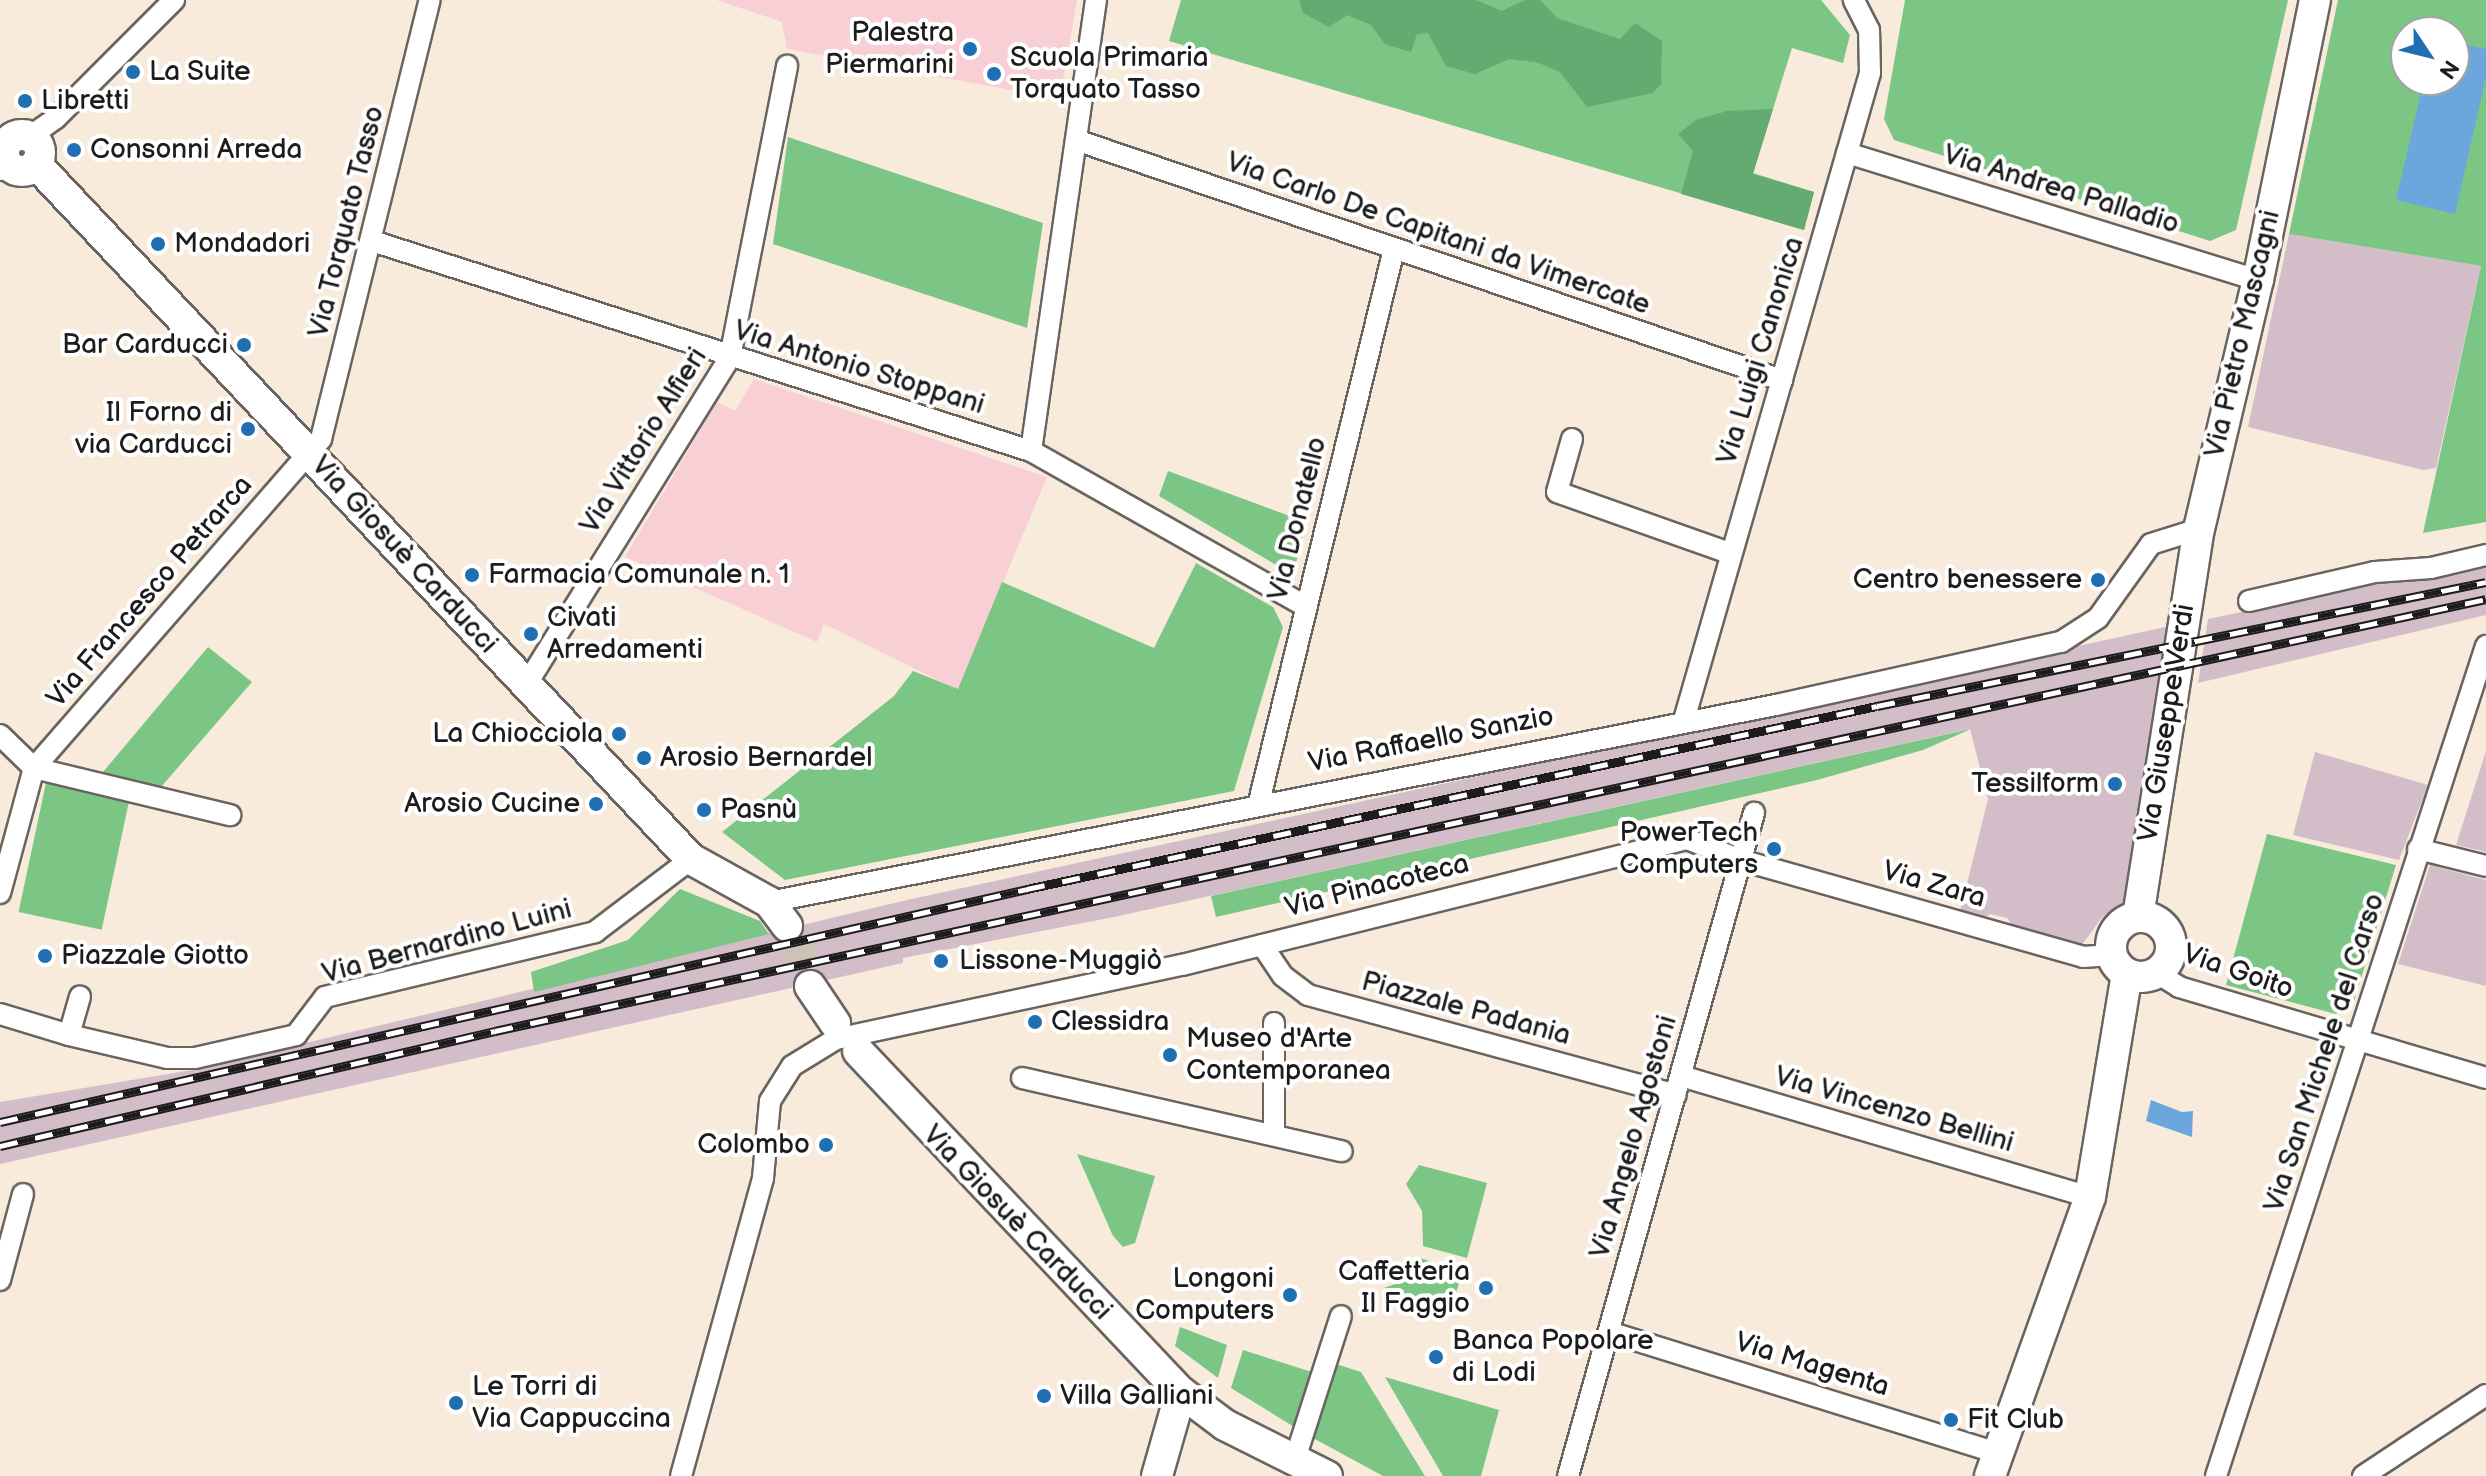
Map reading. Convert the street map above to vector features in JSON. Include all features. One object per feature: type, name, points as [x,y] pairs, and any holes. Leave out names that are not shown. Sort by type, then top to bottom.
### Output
[{"type":"street","points":[[13,151],[56,118],[174,0]]},
{"type":"street","name":"Via Torquato Tasso","points":[[308,453],[321,439],[430,0]]},
{"type":"street","points":[[1031,451],[1096,0]]},
{"type":"street","name":"Via Pietro Mascagni","points":[[2199,529],[2258,280],[2315,0]]},
{"type":"street","name":"Via Luigi Canonica","points":[[1684,720],[1729,553],[1870,73],[1869,30],[1859,1]]},
{"type":"street","name":"Via Vittorio Alfieri","points":[[526,685],[730,357],[787,66]]},
{"type":"street","name":"Via Carlo De Capitani da Vimercate","points":[[1076,140],[1782,380]]},
{"type":"street","name":"Via Giosuè Carducci","points":[[13,151],[308,453],[691,859],[769,902],[787,926]]},
{"type":"street","name":"Via Andrea Palladio","points":[[1847,153],[2258,280]]},
{"type":"street","name":"Via Antonio Stoppani","points":[[372,241],[1031,451],[1305,606]]},
{"type":"street","name":"Via Donatello","points":[[1259,802],[1394,249]]},
{"type":"street","points":[[1572,439],[1557,492],[1729,553]]},
{"type":"street","name":"Via Francesco Petrarca","points":[[0,893],[34,768],[308,453]]},
{"type":"street","name":"Via Raffaello Sanzio","points":[[769,902],[1259,802],[1776,705],[2048,645],[2098,618],[2151,544],[2199,529]]},
{"type":"street","name":"Via Giuseppe Verdi","points":[[2138,917],[2199,529]]},
{"type":"street","points":[[2249,601],[2375,572],[2431,568],[2486,555]]},
{"type":"street","name":"Via San Michele del Carso","points":[[2216,1476],[2486,646]]},
{"type":"street","points":[[0,735],[34,768],[230,815]]},
{"type":"street","name":"Via Angelo Agostoni","points":[[1568,1476],[1754,813]]},
{"type":"street","name":"Via Pinacoteca","points":[[681,1476],[763,1178],[770,1101],[776,1085],[792,1066],[843,1038],[1262,945],[1687,839],[1741,860]]},
{"type":"street","points":[[2418,849],[2486,866]]},
{"type":"street","name":"Via Bernardino Luini","points":[[69,1035],[167,1058],[195,1058],[296,1035],[325,997],[595,932],[691,859]]},
{"type":"street","name":"Via Zara","points":[[1741,860],[2120,965]]},
{"type":"street","points":[[1994,1464],[2090,1197],[2120,965],[2116,930],[2138,917],[2163,926],[2171,942],[2169,959],[2157,973],[2142,978],[2120,965]]},
{"type":"street","name":"Piazzale Padania","points":[[1262,945],[1283,976],[1308,995],[1678,1086]]},
{"type":"street","name":"Via Goito","points":[[2157,973],[2179,987],[2486,1078]]},
{"type":"street","name":"Via Giosuè Carducci","points":[[810,986],[843,1038],[1181,1392],[1225,1425],[1307,1469]]},
{"type":"street","points":[[0,1014],[69,1035],[80,997]]},
{"type":"street","points":[[1274,1023],[1274,1134]]},
{"type":"street","points":[[1022,1078],[1342,1151]]},
{"type":"street","name":"Via Vincenzo Bellini","points":[[1678,1086],[2090,1197]]},
{"type":"street","points":[[0,1280],[23,1194]]},
{"type":"street","points":[[1307,1469],[1341,1316]]},
{"type":"street","name":"Via Magenta","points":[[1609,1332],[1994,1464]]},
{"type":"street","points":[[1157,1476],[1181,1392]]},
{"type":"street","points":[[2363,1476],[2486,1395]]},
{"type":"shaded area","name":"Scuola Primaria Torquato Tasso","points":[[716,0],[1077,0],[1060,99],[787,49],[782,22]]},
{"type":"shaded area","points":[[2289,234],[2481,266],[2436,468],[2423,470],[2248,427]]},
{"type":"shaded area","points":[[754,379],[1047,477],[958,690],[824,624],[817,642],[625,557],[717,402],[735,411]]},
{"type":"shaded area","points":[[2486,561],[2486,615],[2198,683],[2208,619]]},
{"type":"shaded area","points":[[2170,626],[2126,905],[2103,916],[2081,946],[2018,933],[2007,918],[1990,914],[1982,920],[1960,912],[1988,799],[1970,729],[1114,917],[903,958],[903,963],[0,1164],[0,1102],[192,1070],[907,900]]},
{"type":"shaded area","points":[[2486,751],[2486,852],[2456,845]]},
{"type":"shaded area","points":[[2315,752],[2428,785],[2399,860],[2293,835]]},
{"type":"shaded area","points":[[2430,865],[2486,880],[2486,986],[2398,964]]},
{"type":"green space","points":[[1181,0],[1821,0],[1850,35],[1843,63],[1792,48],[1753,173],[1814,192],[1804,230],[1169,41]]},
{"type":"green space","points":[[1299,0],[1476,0],[1502,11],[1525,0],[1540,0],[1557,18],[1620,39],[1635,23],[1662,41],[1661,84],[1653,93],[1587,107],[1560,72],[1536,62],[1509,59],[1475,74],[1446,66],[1428,33],[1417,34],[1411,52],[1385,44],[1371,25],[1347,15],[1329,27],[1303,13]]},
{"type":"green space","points":[[1905,0],[2288,0],[2236,230],[2210,241],[1894,140],[1884,119]]},
{"type":"green space","points":[[2338,0],[2486,0],[2486,522],[2423,533],[2481,266],[2289,234]]},
{"type":"green space","points":[[1773,109],[1753,174],[1814,192],[1804,230],[1681,194],[1693,151],[1678,134],[1696,120],[1727,111]]},
{"type":"green space","points":[[788,137],[1043,223],[1027,328],[773,244]]},
{"type":"green space","points":[[1168,471],[1306,522],[1293,575],[1159,496]]},
{"type":"green space","points":[[1196,563],[1273,607],[1283,627],[1234,791],[785,880],[722,832],[894,696],[913,671],[958,689],[1002,582],[1154,648]]},
{"type":"green space","points":[[208,647],[252,682],[161,787],[103,772]]},
{"type":"green space","points":[[1971,729],[1923,750],[1817,780],[1216,917],[1211,896]]},
{"type":"green space","points":[[46,783],[129,801],[102,930],[19,912]]},
{"type":"green space","points":[[2267,834],[2396,865],[2354,1001],[2346,1010],[2336,1014],[2226,985]]},
{"type":"green space","points":[[680,889],[760,921],[769,934],[534,992],[531,972],[628,940]]},
{"type":"green space","points":[[1077,1154],[1155,1176],[1135,1243],[1123,1247],[1113,1236]]},
{"type":"green space","points":[[1419,1165],[1487,1183],[1467,1258],[1423,1246],[1422,1211],[1406,1184]]},
{"type":"green space","points":[[1420,1258],[1463,1272],[1450,1310],[1384,1288],[1398,1283]]},
{"type":"green space","points":[[1180,1327],[1227,1345],[1218,1378],[1175,1346]]},
{"type":"green space","points":[[1243,1350],[1315,1373],[1299,1430],[1231,1388]]},
{"type":"green space","points":[[1336,1364],[1361,1372],[1425,1476],[1383,1476],[1313,1438]]},
{"type":"green space","points":[[1385,1377],[1499,1410],[1481,1476],[1443,1476]]},
{"type":"water","points":[[2470,46],[2486,49],[2486,77],[2455,214],[2396,200],[2420,96],[2470,96]]},
{"type":"water","points":[[2151,1100],[2182,1112],[2193,1111],[2192,1137],[2146,1121]]},
{"type":"tunnel","points":[[787,926],[796,938],[810,986]]},
{"type":"railway","points":[[0,1122],[1027,889],[1877,706],[2486,582]]},
{"type":"railway","points":[[0,1146],[495,1031],[2486,599]]},
{"type":"place","name":"Palestra Piermarini","points":[[970,49]]},
{"type":"place","name":"La Suite","points":[[133,72]]},
{"type":"place","name":"Scuola Primaria Torquato Tasso","points":[[994,74]]},
{"type":"place","name":"Libretti","points":[[25,101]]},
{"type":"place","name":"Consonni Arreda","points":[[74,150]]},
{"type":"place","name":"Mondadori","points":[[158,244]]},
{"type":"place","name":"Bar Carducci","points":[[244,345]]},
{"type":"place","name":"Il Forno di via Carducci","points":[[248,429]]},
{"type":"place","name":"Farmacia Comunale n. 1","points":[[472,575]]},
{"type":"place","name":"Centro benessere","points":[[2098,580]]},
{"type":"place","name":"Civati Arredamenti","points":[[531,634]]},
{"type":"place","name":"La Chiocciola","points":[[619,734]]},
{"type":"place","name":"Arosio Bernardel","points":[[644,758]]},
{"type":"place","name":"Tessilform","points":[[2115,784]]},
{"type":"place","name":"Arosio Cucine","points":[[596,804]]},
{"type":"place","name":"Pasnù","points":[[704,810]]},
{"type":"place","name":"PowerTech Computers","points":[[1774,849]]},
{"type":"place","name":"Piazzale Giotto","points":[[45,956]]},
{"type":"place","name":"Lissone-Muggiò","points":[[941,961]]},
{"type":"place","name":"Clessidra","points":[[1035,1022]]},
{"type":"place","name":"Museo d'Arte Contemporanea","points":[[1170,1055]]},
{"type":"place","name":"Colombo","points":[[826,1145]]},
{"type":"place","name":"Caffetteria Il Faggio","points":[[1486,1288]]},
{"type":"place","name":"Longoni Computers","points":[[1290,1295]]},
{"type":"place","name":"Banca Popolare di Lodi","points":[[1436,1357]]},
{"type":"place","name":"Villa Galliani","points":[[1044,1396]]},
{"type":"place","name":"Le Torri di Via Cappuccina","points":[[456,1403]]},
{"type":"place","name":"Fit Club","points":[[1951,1420]]}]
